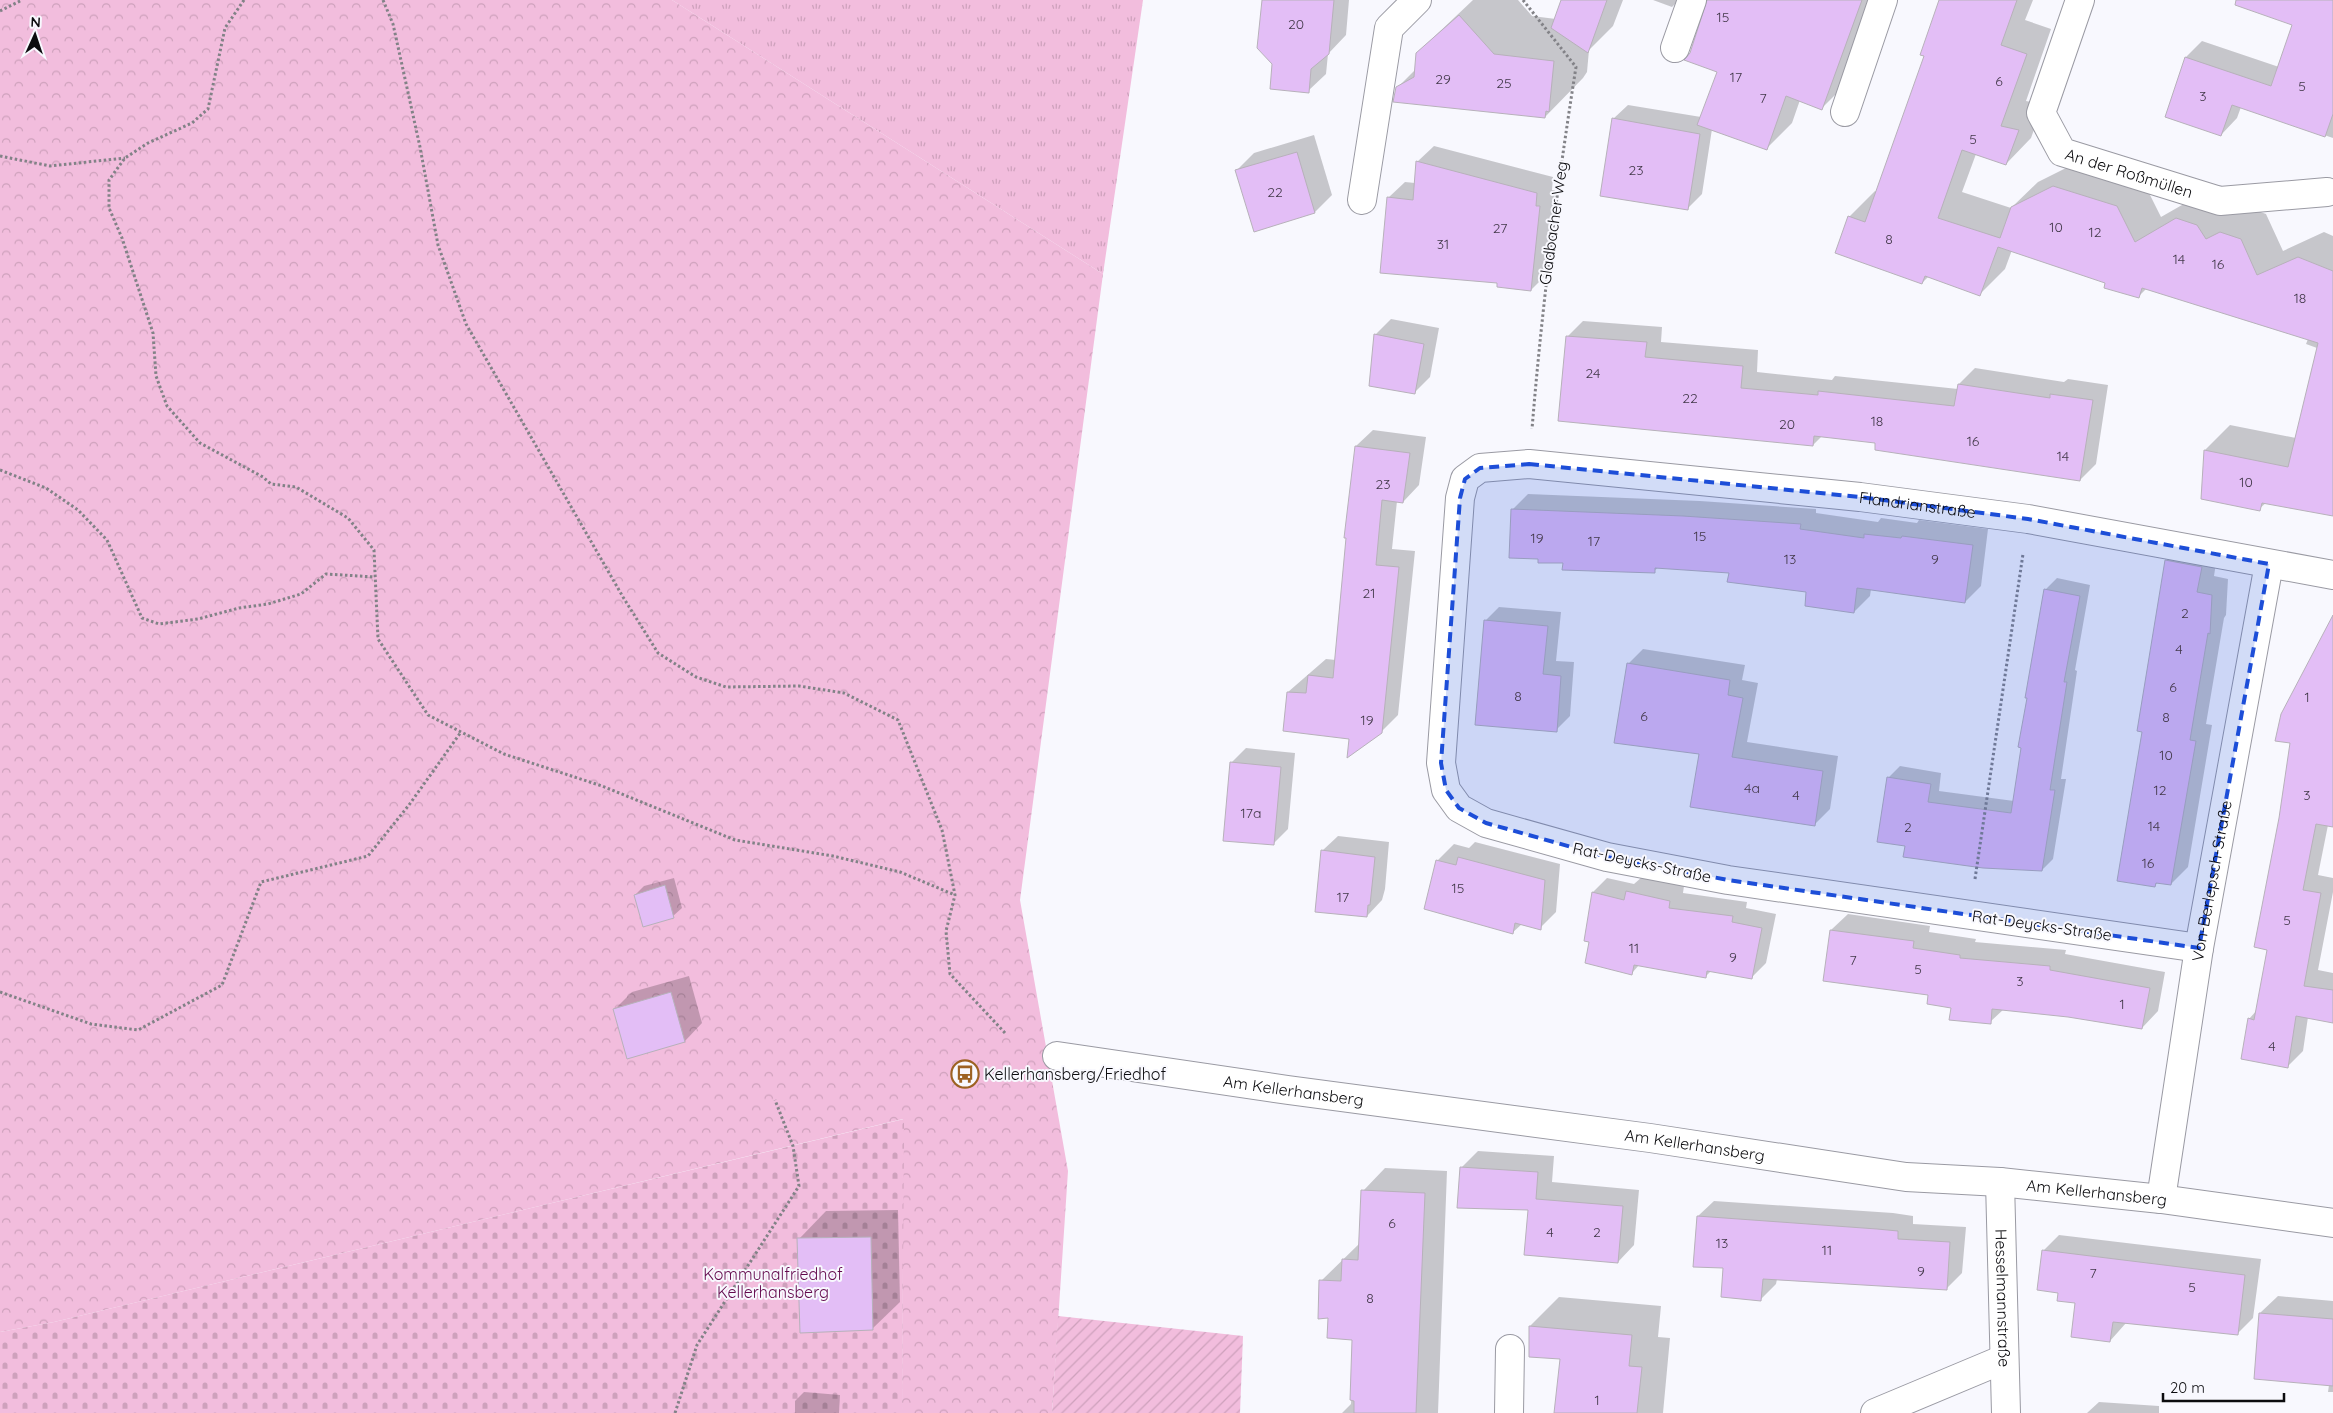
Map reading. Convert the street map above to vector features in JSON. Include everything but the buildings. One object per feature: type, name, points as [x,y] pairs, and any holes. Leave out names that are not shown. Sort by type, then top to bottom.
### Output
[{"type":"street","points":[[1362,200],[1389,28],[1417,0]]},
{"type":"street","points":[[1675,48],[1692,0]]},
{"type":"street","points":[[1845,112],[1883,0]]},
{"type":"street","name":"An der Roßmüllen","points":[[2080,0],[2041,113],[2062,152],[2220,201],[2328,192]]},
{"type":"street","name":"Flandrianstraße","points":[[1498,466],[1529,464],[1860,497],[2028,519],[2333,575]]},
{"type":"street","name":"Rat-Deycks-Straße","points":[[1498,466],[1480,468],[1465,479],[1460,498],[1442,763],[1446,790],[1459,808],[1486,823],[1607,857],[1728,880],[2199,948]]},
{"type":"street","name":"Von-Berlepsch-Straße","points":[[2161,1199],[2199,948],[2269,564]]},
{"type":"street","name":"Am Kellerhansberg","points":[[1057,1056],[1298,1091],[1650,1138],[1906,1177],[2000,1182],[2161,1199],[2333,1223]]},
{"type":"street","name":"Hesselmannstraße","points":[[2000,1182],[2006,1413]]},
{"type":"street","points":[[1509,1413],[1510,1349]]},
{"type":"street","points":[[1875,1413],[2004,1359]]},
{"type":"path","points":[[0,11],[22,0]]},
{"type":"path","points":[[244,0],[225,28],[208,109],[192,123],[148,143],[125,158],[109,180],[109,208],[153,333],[156,376],[167,406],[200,443],[263,477],[271,484],[296,487],[348,518],[374,550],[378,639],[428,715],[504,754],[602,786],[735,840],[833,856],[900,872],[955,895]]},
{"type":"path","points":[[383,0],[393,24],[420,148],[438,245],[466,324],[623,597],[658,653],[696,677],[726,687],[799,686],[844,693],[898,720],[942,830],[955,895],[946,931],[950,974],[1006,1034]]},
{"type":"path","name":"Gladbacher Weg","points":[[1523,0],[1576,66],[1555,203],[1540,330],[1529,464]]},
{"type":"path","points":[[0,156],[50,166],[125,158]]},
{"type":"path","points":[[0,470],[46,488],[78,510],[107,540],[142,618],[159,624],[198,619],[239,608],[268,604],[301,594],[326,574],[375,577]]},
{"type":"path","points":[[1970,915],[2028,519]]},
{"type":"path","points":[[0,992],[91,1024],[138,1030],[222,985],[261,882],[368,856],[409,805],[461,732]]},
{"type":"path","points":[[675,1413],[698,1345],[799,1186],[793,1146],[775,1100]]},
{"type":"highlighted area","points":[[1529,464],[1860,497],[2028,519],[2269,564],[2199,948],[1728,880],[1607,857],[1486,823],[1459,808],[1446,790],[1441,763],[1460,498],[1465,479],[1480,468]]},
{"type":"green space","points":[[0,0],[672,0],[1103,274],[1020,900],[1068,1171],[1052,1413],[902,1413],[903,1119],[54,1322],[0,1332]]},
{"type":"green space","points":[[672,0],[1143,0],[1103,274]]},
{"type":"green space","name":"Kommunalfriedhof Kellerhansberg","points":[[904,1119],[902,1413],[0,1413],[0,1332],[54,1322]]},
{"type":"green space","points":[[1058,1316],[1243,1336],[1240,1413],[1052,1413]]},
{"type":"place","name":"Kellerhansberg/Friedhof","points":[[965,1074]]}]
